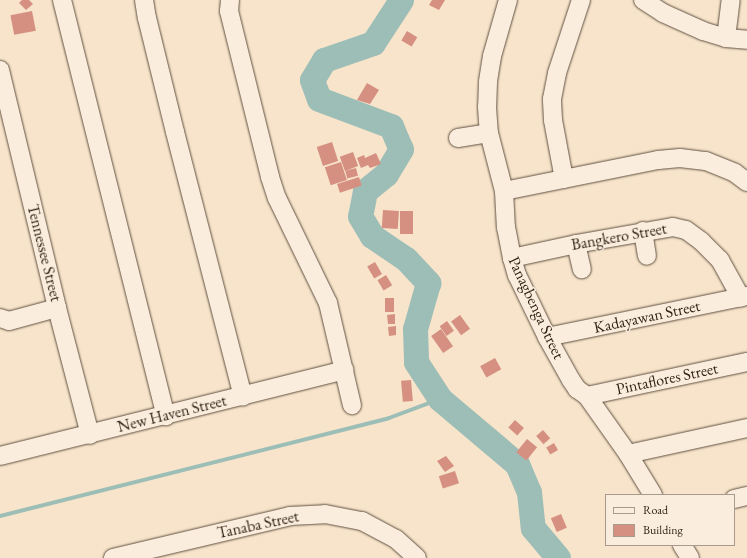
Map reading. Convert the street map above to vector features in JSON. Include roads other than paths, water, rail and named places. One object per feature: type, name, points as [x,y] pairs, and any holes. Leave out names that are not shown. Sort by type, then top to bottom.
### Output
[{"type":"street","points":[[62,0],[166,416]]},
{"type":"street","points":[[144,0],[175,132],[243,396]]},
{"type":"street","points":[[230,0],[229,11],[276,198],[328,303],[352,405]]},
{"type":"street","name":"Panagbenga Street","points":[[508,0],[492,56],[488,82],[489,133],[504,191],[506,227],[512,258],[517,275],[547,337],[571,380],[577,388],[587,396],[628,454],[652,494]]},
{"type":"street","points":[[564,179],[553,120],[552,99],[557,73],[581,0]]},
{"type":"street","points":[[643,0],[665,7],[703,31],[726,38],[747,40]]},
{"type":"street","points":[[726,38],[731,0]]},
{"type":"street","name":"Tennessee Street","points":[[0,70],[57,308],[90,435]]},
{"type":"street","points":[[458,138],[489,133]]},
{"type":"street","points":[[504,191],[658,160],[680,158],[706,161],[735,173],[747,182]]},
{"type":"street","name":"Bangkero Street","points":[[512,258],[643,231],[673,227],[686,230],[701,241],[720,260],[744,297]]},
{"type":"street","points":[[643,231],[647,256]]},
{"type":"street","points":[[576,244],[582,268]]},
{"type":"street","name":"Kadayawan Street","points":[[547,337],[744,297]]},
{"type":"street","points":[[0,318],[9,321],[57,308]]},
{"type":"street","name":"Pintaflores Street","points":[[587,396],[747,362]]},
{"type":"street","name":"New Haven Street","points":[[0,456],[166,416],[344,370]]},
{"type":"street","points":[[628,454],[747,428]]},
{"type":"street","points":[[735,499],[747,496]]},
{"type":"street","name":"Tanaba Street","points":[[113,558],[290,516],[325,514],[362,521],[396,539],[417,558]]},
{"type":"street","points":[[683,546],[690,558]]},
{"type":"waterway","points":[[401,0],[373,43],[324,60],[312,80],[319,99],[391,126],[401,149],[386,174],[365,191],[360,216],[372,236],[406,259],[428,283],[415,329],[416,362],[440,399],[517,464],[529,492],[533,528],[558,558]]},
{"type":"waterway","points":[[0,516],[389,418],[440,399]]}]
